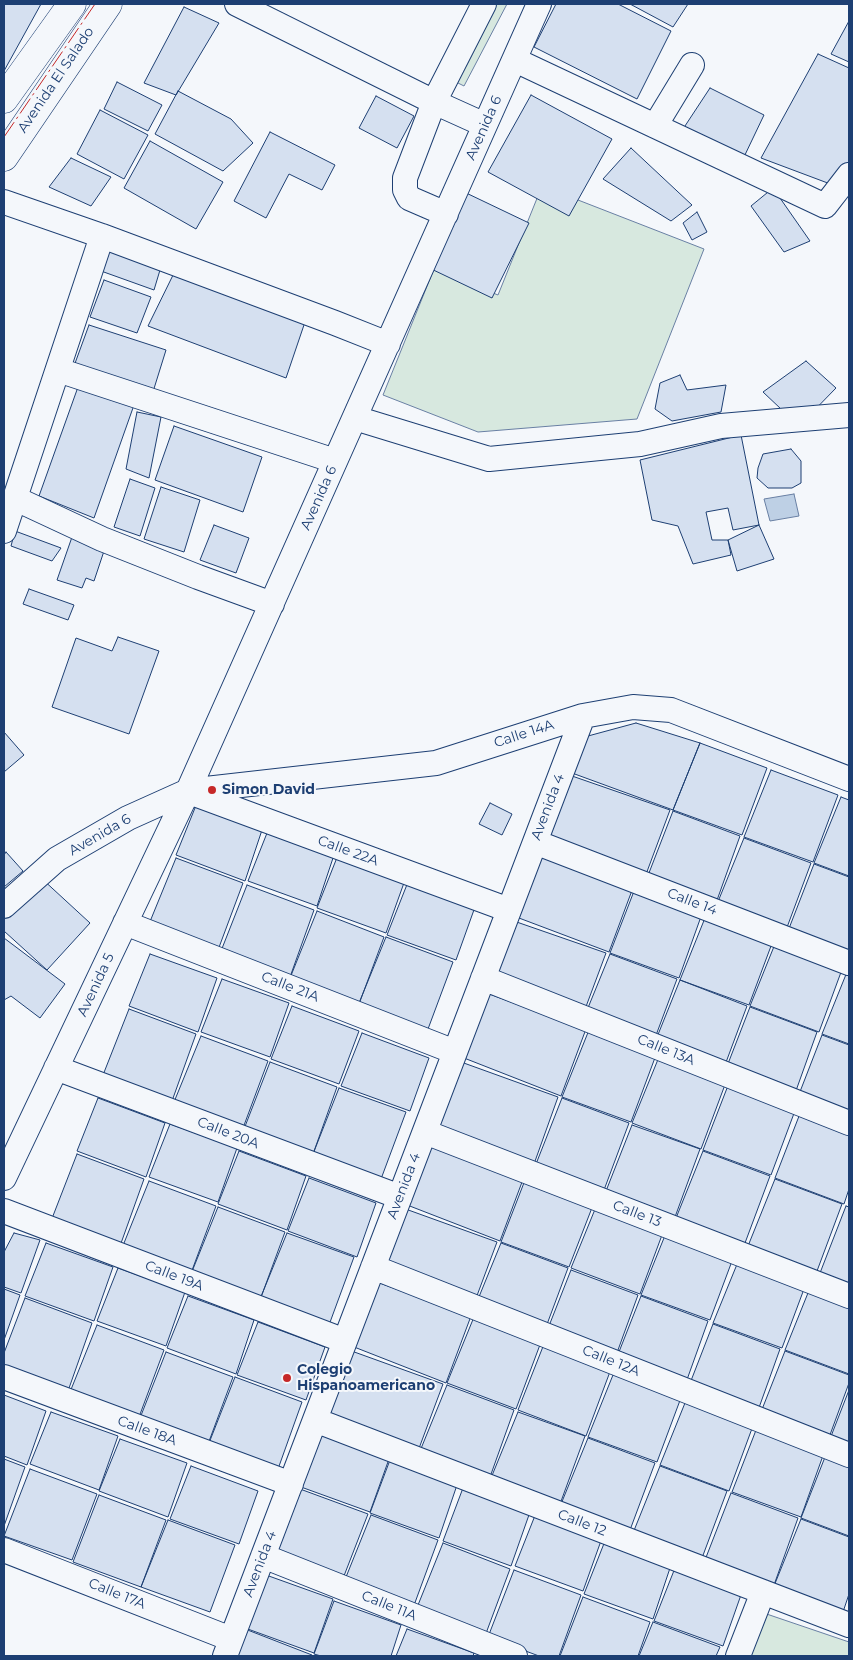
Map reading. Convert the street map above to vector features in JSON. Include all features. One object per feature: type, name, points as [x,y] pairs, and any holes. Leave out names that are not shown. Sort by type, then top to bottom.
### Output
[{"type":"main road","points":[[4,99],[72,4]]},
{"type":"main road","name":"Avenida El Salado","points":[[4,157],[108,4]]},
{"type":"street","points":[[237,4],[434,102],[486,125]]},
{"type":"street","points":[[446,214],[409,198],[405,190],[405,178],[434,102],[484,4]]},
{"type":"street","name":"Avenida 6","points":[[4,906],[57,860],[128,818],[188,791],[539,4]]},
{"type":"street","points":[[514,60],[825,206],[849,175]]},
{"type":"street","points":[[655,126],[692,65]]},
{"type":"street","points":[[4,202],[102,236],[388,344]]},
{"type":"street","points":[[4,531],[102,236]]},
{"type":"street","points":[[58,370],[335,461]]},
{"type":"street","points":[[355,418],[489,459],[640,444],[720,426],[849,415]]},
{"type":"street","points":[[14,498],[102,538],[198,577],[272,604]]},
{"type":"street","name":"Calle 14A","points":[[188,791],[436,763],[583,716],[633,707],[671,710],[849,780]]},
{"type":"street","name":"Avenida 4","points":[[228,1648],[583,716]]},
{"type":"street","name":"Calle 22A","points":[[188,791],[509,910]]},
{"type":"street","name":"Avenida 5","points":[[4,1178],[188,791]]},
{"type":"street","name":"Calle 14","points":[[535,842],[849,963]]},
{"type":"street","name":"Calle 21A","points":[[125,923],[455,1052]]},
{"type":"street","name":"Calle 13A","points":[[483,978],[849,1123]]},
{"type":"street","name":"Calle 20A","points":[[56,1068],[400,1197]]},
{"type":"street","name":"Calle 13","points":[[425,1132],[849,1296]]},
{"type":"street","name":"Calle 19A","points":[[4,1212],[345,1341]]},
{"type":"street","name":"Calle 12A","points":[[373,1267],[849,1455]]},
{"type":"street","name":"Calle 18A","points":[[4,1377],[291,1484]]},
{"type":"street","name":"Calle 12","points":[[315,1420],[849,1625]]},
{"type":"street","name":"Calle 17A","points":[[4,1550],[228,1648]]},
{"type":"street","name":"Calle 11A","points":[[263,1556],[515,1656]]},
{"type":"street","points":[[738,1656],[763,1592]]},
{"type":"shaded area","points":[[487,4],[507,4],[464,86],[448,78]]},
{"type":"shaded area","points":[[542,186],[704,249],[637,419],[478,432],[383,395],[434,269],[498,295]]},
{"type":"shaded area","points":[[746,1607],[849,1642],[849,1656],[732,1656]]},
{"type":"water","points":[[794,494],[799,516],[770,521],[764,499]]},
{"type":"building","points":[[4,4],[41,4],[4,71]]},
{"type":"building","points":[[556,4],[618,4],[671,31],[637,99],[534,47]]},
{"type":"building","points":[[630,4],[688,4],[673,27]]},
{"type":"building","points":[[184,7],[219,23],[176,95],[144,83]]},
{"type":"building","points":[[849,21],[849,62],[831,54]]},
{"type":"building","points":[[818,54],[849,68],[849,164],[833,185],[761,158]]},
{"type":"building","points":[[117,82],[162,105],[148,131],[104,109]]},
{"type":"building","points":[[710,88],[764,115],[743,159],[683,129]]},
{"type":"building","points":[[178,91],[231,119],[253,143],[223,171],[155,134]]},
{"type":"building","points":[[531,95],[612,139],[569,216],[488,172]]},
{"type":"building","points":[[376,96],[414,116],[397,148],[359,128]]},
{"type":"building","points":[[100,110],[148,135],[124,179],[77,154]]},
{"type":"building","points":[[270,132],[335,165],[322,190],[289,174],[266,218],[234,201]]},
{"type":"building","points":[[150,141],[223,182],[196,229],[124,188]]},
{"type":"building","points":[[631,148],[692,205],[671,221],[603,179]]},
{"type":"building","points":[[71,158],[111,177],[91,206],[49,187]]},
{"type":"building","points":[[773,188],[810,241],[784,252],[751,206]]},
{"type":"building","points":[[462,191],[529,223],[492,298],[425,266]]},
{"type":"building","points":[[697,212],[707,232],[692,240],[683,223]]},
{"type":"building","points":[[111,242],[163,260],[154,290],[101,271]]},
{"type":"building","points":[[176,269],[306,319],[286,378],[148,326]]},
{"type":"building","points":[[104,280],[151,297],[137,333],[90,317]]},
{"type":"building","points":[[89,325],[166,350],[152,395],[74,366]]},
{"type":"building","points":[[806,361],[836,388],[799,426],[763,392]]},
{"type":"building","points":[[680,375],[687,390],[726,385],[721,412],[672,421],[655,409],[660,383]]},
{"type":"building","points":[[78,387],[134,405],[94,518],[39,496]]},
{"type":"building","points":[[137,412],[161,417],[149,478],[126,469]]},
{"type":"building","points":[[174,426],[262,457],[243,512],[155,480]]},
{"type":"building","points":[[741,435],[759,525],[733,530],[728,508],[706,512],[712,540],[728,540],[731,555],[693,564],[678,526],[652,520],[640,460]]},
{"type":"building","points":[[791,449],[801,461],[801,483],[792,488],[768,488],[757,478],[763,454]]},
{"type":"building","points":[[130,479],[155,488],[140,536],[114,527]]},
{"type":"building","points":[[161,487],[200,500],[184,552],[144,539]]},
{"type":"building","points":[[214,525],[249,538],[236,573],[200,560]]},
{"type":"building","points":[[759,525],[774,559],[737,571],[728,540]]},
{"type":"building","points":[[15,531],[61,548],[52,561],[11,546]]},
{"type":"building","points":[[72,537],[105,548],[94,581],[86,578],[82,588],[57,580]]},
{"type":"building","points":[[29,589],[74,605],[68,620],[23,604]]},
{"type":"building","points":[[118,637],[159,651],[129,734],[52,707],[76,638],[112,651]]},
{"type":"building","points":[[636,723],[700,743],[673,810],[572,773],[588,736]]},
{"type":"building","points":[[4,732],[24,755],[4,772]]},
{"type":"building","points":[[700,743],[767,768],[742,835],[673,810]]},
{"type":"building","points":[[771,770],[838,795],[813,862],[744,837]]},
{"type":"building","points":[[572,776],[670,810],[645,877],[547,840]]},
{"type":"building","points":[[841,797],[849,800],[849,876],[814,863]]},
{"type":"building","points":[[197,803],[263,827],[245,881],[176,855]]},
{"type":"building","points":[[490,803],[512,814],[502,835],[479,824]]},
{"type":"building","points":[[673,811],[740,836],[716,903],[647,878]]},
{"type":"building","points":[[269,828],[335,852],[317,906],[248,881]]},
{"type":"building","points":[[744,838],[811,863],[786,930],[717,904]]},
{"type":"building","points":[[536,850],[634,885],[609,952],[511,915]]},
{"type":"building","points":[[6,852],[23,871],[4,887],[4,855]]},
{"type":"building","points":[[338,855],[405,880],[386,933],[317,908]]},
{"type":"building","points":[[176,858],[243,883],[218,950],[149,924]]},
{"type":"building","points":[[814,864],[849,877],[849,954],[788,931]]},
{"type":"building","points":[[40,877],[90,923],[47,970],[4,931],[4,916]]},
{"type":"building","points":[[408,882],[475,907],[456,960],[387,935]]},
{"type":"building","points":[[247,885],[314,910],[290,977],[221,951]]},
{"type":"building","points":[[636,886],[703,911],[679,978],[610,953]]},
{"type":"building","points":[[317,911],[384,937],[359,1004],[290,978]]},
{"type":"building","points":[[707,913],[774,938],[749,1005],[680,980]]},
{"type":"building","points":[[508,919],[606,953],[581,1020],[484,983]]},
{"type":"building","points":[[386,937],[453,962],[428,1029],[359,1003]]},
{"type":"building","points":[[4,938],[65,984],[40,1018],[11,996],[4,1000]]},
{"type":"building","points":[[777,939],[844,964],[819,1032],[750,1006]]},
{"type":"building","points":[[150,954],[217,978],[198,1032],[129,1006]]},
{"type":"building","points":[[610,954],[677,979],[652,1046],[583,1020]]},
{"type":"building","points":[[849,967],[849,1044],[822,1034]]},
{"type":"building","points":[[222,979],[289,1003],[270,1057],[201,1032]]},
{"type":"building","points":[[680,980],[747,1006],[722,1073],[653,1047]]},
{"type":"building","points":[[489,994],[586,1029],[561,1096],[464,1058]]},
{"type":"building","points":[[292,1006],[359,1031],[339,1084],[271,1059]]},
{"type":"building","points":[[750,1007],[817,1032],[793,1099],[724,1074]]},
{"type":"building","points":[[129,1009],[196,1034],[172,1101],[103,1075]]},
{"type":"building","points":[[589,1030],[656,1055],[631,1122],[562,1097]]},
{"type":"building","points":[[362,1033],[429,1058],[410,1111],[341,1086]]},
{"type":"building","points":[[822,1035],[849,1045],[849,1122],[796,1102]]},
{"type":"building","points":[[201,1036],[268,1061],[243,1128],[174,1102]]},
{"type":"building","points":[[659,1057],[726,1082],[701,1149],[632,1123]]},
{"type":"building","points":[[270,1062],[337,1087],[313,1154],[244,1129]]},
{"type":"building","points":[[461,1062],[558,1097],[534,1164],[436,1127]]},
{"type":"building","points":[[729,1083],[796,1108],[771,1175],[703,1150]]},
{"type":"building","points":[[339,1088],[406,1112],[381,1179],[313,1154]]},
{"type":"building","points":[[98,1098],[165,1123],[146,1177],[77,1151]]},
{"type":"building","points":[[562,1098],[629,1123],[604,1190],[536,1164]]},
{"type":"building","points":[[801,1111],[849,1129],[849,1189],[844,1204],[775,1178]]},
{"type":"building","points":[[170,1124],[237,1148],[218,1202],[149,1177]]},
{"type":"building","points":[[632,1125],[700,1149],[675,1217],[606,1191]]},
{"type":"building","points":[[427,1139],[525,1174],[500,1241],[402,1203]]},
{"type":"building","points":[[239,1151],[306,1176],[287,1230],[218,1204]]},
{"type":"building","points":[[703,1151],[770,1176],[745,1243],[676,1218]]},
{"type":"building","points":[[77,1154],[144,1179],[120,1246],[51,1221]]},
{"type":"building","points":[[527,1175],[595,1200],[569,1267],[501,1242]]},
{"type":"building","points":[[309,1178],[376,1203],[357,1257],[288,1231]]},
{"type":"building","points":[[775,1179],[842,1204],[817,1271],[748,1246]]},
{"type":"building","points":[[149,1181],[216,1206],[191,1273],[122,1248]]},
{"type":"building","points":[[598,1202],[665,1227],[640,1294],[571,1268]]},
{"type":"building","points":[[846,1206],[849,1207],[849,1283],[820,1273]]},
{"type":"building","points":[[218,1207],[285,1232],[260,1300],[191,1274]]},
{"type":"building","points":[[400,1207],[497,1242],[472,1309],[375,1271]]},
{"type":"building","points":[[668,1228],[735,1253],[710,1320],[641,1295]]},
{"type":"building","points":[[14,1233],[40,1240],[21,1293],[4,1287],[4,1252]]},
{"type":"building","points":[[287,1233],[354,1257],[329,1325],[260,1299]]},
{"type":"building","points":[[46,1243],[113,1267],[94,1321],[25,1296]]},
{"type":"building","points":[[501,1243],[568,1268],[543,1335],[474,1309]]},
{"type":"building","points":[[740,1257],[807,1281],[782,1348],[713,1323]]},
{"type":"building","points":[[118,1268],[185,1292],[166,1346],[97,1321]]},
{"type":"building","points":[[571,1270],[638,1295],[614,1361],[545,1336]]},
{"type":"building","points":[[374,1281],[471,1316],[446,1383],[349,1345]]},
{"type":"building","points":[[812,1283],[849,1297],[849,1374],[785,1350]]},
{"type":"building","points":[[4,1289],[20,1295],[4,1340]]},
{"type":"building","points":[[188,1296],[254,1320],[236,1374],[167,1348]]},
{"type":"building","points":[[641,1296],[708,1321],[684,1388],[615,1362]]},
{"type":"building","points":[[25,1298],[92,1323],[68,1391],[4,1367],[4,1353]]},
{"type":"building","points":[[474,1317],[541,1342],[516,1409],[447,1383]]},
{"type":"building","points":[[258,1322],[325,1347],[306,1400],[237,1375]]},
{"type":"building","points":[[713,1324],[780,1349],[756,1416],[687,1391]]},
{"type":"building","points":[[97,1325],[164,1350],[139,1417],[70,1392]]},
{"type":"building","points":[[544,1344],[611,1369],[586,1436],[518,1410]]},
{"type":"building","points":[[346,1349],[443,1384],[418,1451],[321,1413]]},
{"type":"building","points":[[785,1351],[849,1375],[849,1383],[827,1443],[759,1417]]},
{"type":"building","points":[[166,1352],[233,1377],[208,1444],[140,1418]]},
{"type":"building","points":[[615,1370],[682,1395],[657,1462],[588,1437]]},
{"type":"building","points":[[235,1377],[302,1402],[278,1469],[209,1443]]},
{"type":"building","points":[[447,1385],[514,1410],[490,1477],[420,1451]]},
{"type":"building","points":[[849,1390],[849,1452],[828,1444]]},
{"type":"building","points":[[4,1395],[46,1411],[27,1465],[4,1456]]},
{"type":"building","points":[[687,1398],[754,1423],[729,1491],[660,1465]]},
{"type":"building","points":[[51,1412],[118,1436],[99,1490],[30,1464]]},
{"type":"building","points":[[518,1412],[585,1436],[560,1504],[491,1478]]},
{"type":"building","points":[[758,1425],[825,1450],[801,1517],[732,1492]]},
{"type":"building","points":[[322,1435],[389,1459],[370,1512],[301,1487]]},
{"type":"building","points":[[588,1438],[655,1463],[630,1530],[561,1504]]},
{"type":"building","points":[[120,1439],[187,1463],[168,1517],[99,1491]]},
{"type":"building","points":[[827,1452],[849,1460],[849,1536],[801,1518]]},
{"type":"building","points":[[4,1459],[25,1467],[4,1526]]},
{"type":"building","points":[[390,1460],[457,1485],[439,1538],[370,1513]]},
{"type":"building","points":[[191,1466],[258,1491],[239,1544],[170,1519]]},
{"type":"building","points":[[660,1466],[727,1491],[702,1558],[633,1533]]},
{"type":"building","points":[[30,1469],[97,1494],[72,1560],[4,1536]]},
{"type":"building","points":[[463,1488],[530,1512],[511,1566],[443,1541]]},
{"type":"building","points":[[300,1489],[368,1514],[342,1581],[274,1556]]},
{"type":"building","points":[[731,1493],[798,1518],[774,1585],[705,1560]]},
{"type":"building","points":[[99,1495],[166,1520],[141,1587],[73,1562]]},
{"type":"building","points":[[536,1513],[602,1538],[583,1591],[515,1566]]},
{"type":"building","points":[[371,1515],[438,1540],[413,1608],[344,1582]]},
{"type":"building","points":[[801,1519],[849,1537],[849,1594],[843,1612],[774,1586]]},
{"type":"building","points":[[168,1520],[235,1545],[210,1612],[141,1587]]},
{"type":"building","points":[[605,1541],[671,1565],[653,1619],[584,1594]]},
{"type":"building","points":[[443,1543],[510,1569],[485,1636],[416,1610]]},
{"type":"building","points":[[675,1568],[742,1592],[723,1646],[654,1621]]},
{"type":"building","points":[[514,1570],[581,1595],[559,1656],[539,1656],[488,1637]]},
{"type":"building","points":[[266,1575],[333,1599],[314,1653],[245,1628]]},
{"type":"building","points":[[583,1597],[650,1622],[638,1656],[560,1656]]},
{"type":"building","points":[[334,1601],[401,1625],[391,1656],[321,1656],[314,1654]]},
{"type":"building","points":[[653,1622],[720,1647],[716,1656],[639,1656]]},
{"type":"building","points":[[245,1629],[312,1655],[234,1656]]},
{"type":"building","points":[[407,1629],[474,1653],[473,1656],[396,1656]]},
{"type":"power","points":[[4,137],[95,4]]},
{"type":"place","name":"Simon David","points":[[212,790]]},
{"type":"place","name":"Colegio Hispanoamericano","points":[[287,1378]]}]
